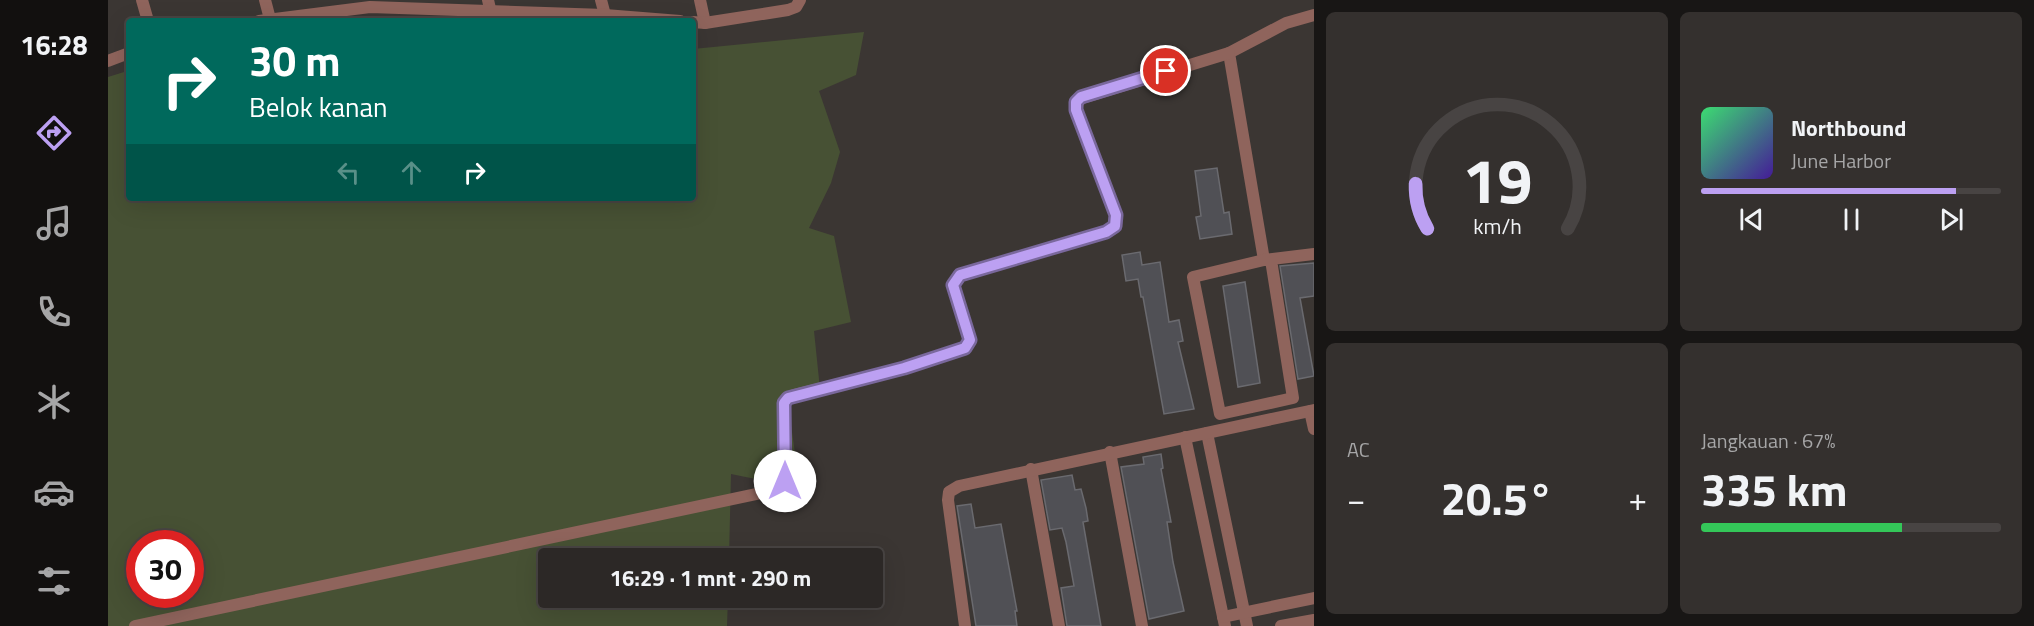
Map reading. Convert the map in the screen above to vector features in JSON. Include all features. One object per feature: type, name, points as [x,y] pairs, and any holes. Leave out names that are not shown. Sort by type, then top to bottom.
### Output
[{"type":"street","points":[[142,0],[147,18]]},
{"type":"street","points":[[265,18],[266,0]]},
{"type":"street","points":[[488,0],[491,13]]},
{"type":"street","points":[[601,0],[605,15]]},
{"type":"street","points":[[699,0],[699,22],[788,10],[796,7],[800,0]]},
{"type":"street","points":[[277,18],[369,3],[491,13],[642,18]]},
{"type":"street","points":[[135,626],[780,487],[785,481],[784,403],[788,398],[904,368],[965,348],[970,340],[953,285],[955,279],[960,275],[1106,232],[1115,226],[1116,215],[1076,110],[1078,99],[1229,53],[1286,23],[1314,15]]},
{"type":"street","points":[[1229,53],[1268,260],[1293,398],[1220,414],[1193,277],[1268,260],[1314,254]]},
{"type":"street","points":[[108,61],[126,54]]},
{"type":"street","points":[[965,626],[948,500],[949,492],[959,486],[1110,452],[1312,411],[1314,429]]},
{"type":"street","points":[[1207,433],[1247,626]]},
{"type":"street","points":[[1185,437],[1224,621],[1244,612],[1314,598]]},
{"type":"street","points":[[1110,452],[1142,626]]},
{"type":"street","points":[[1031,469],[1059,626]]},
{"type":"street","points":[[1281,626],[1314,620]]},
{"type":"green space","points":[[864,32],[856,75],[819,91],[840,152],[831,183],[809,228],[834,236],[851,322],[814,331],[820,389],[788,404],[800,488],[731,474],[729,548],[538,548],[538,608],[728,608],[727,626],[108,626],[108,77],[124,72],[126,75],[126,201],[696,201],[696,49]]},
{"type":"building","points":[[1217,168],[1224,213],[1229,212],[1232,234],[1200,239],[1196,217],[1201,216],[1195,171]]},
{"type":"building","points":[[1140,252],[1142,265],[1160,262],[1169,322],[1179,320],[1183,341],[1178,342],[1194,409],[1164,414],[1143,297],[1141,297],[1138,279],[1126,281],[1122,255]]},
{"type":"building","points":[[1314,263],[1314,296],[1300,298],[1314,376],[1298,379],[1280,266]]},
{"type":"building","points":[[1245,282],[1260,383],[1238,387],[1223,286]]},
{"type":"building","points":[[1161,454],[1163,468],[1161,469],[1171,522],[1167,522],[1184,611],[1149,619],[1121,467],[1144,464],[1143,457]]},
{"type":"building","points":[[1072,475],[1075,490],[1081,489],[1086,508],[1088,521],[1083,522],[1101,626],[1067,626],[1061,588],[1074,586],[1062,528],[1050,530],[1041,480]]},
{"type":"building","points":[[971,504],[975,528],[1001,524],[1017,611],[1015,611],[1017,626],[976,626],[957,506]]},
{"type":"route","points":[[785,481],[784,403],[788,398],[904,368],[965,348],[969,345],[970,340],[953,285],[955,279],[960,275],[1106,232],[1115,226],[1116,215],[1075,105],[1081,97],[1166,71]]}]
